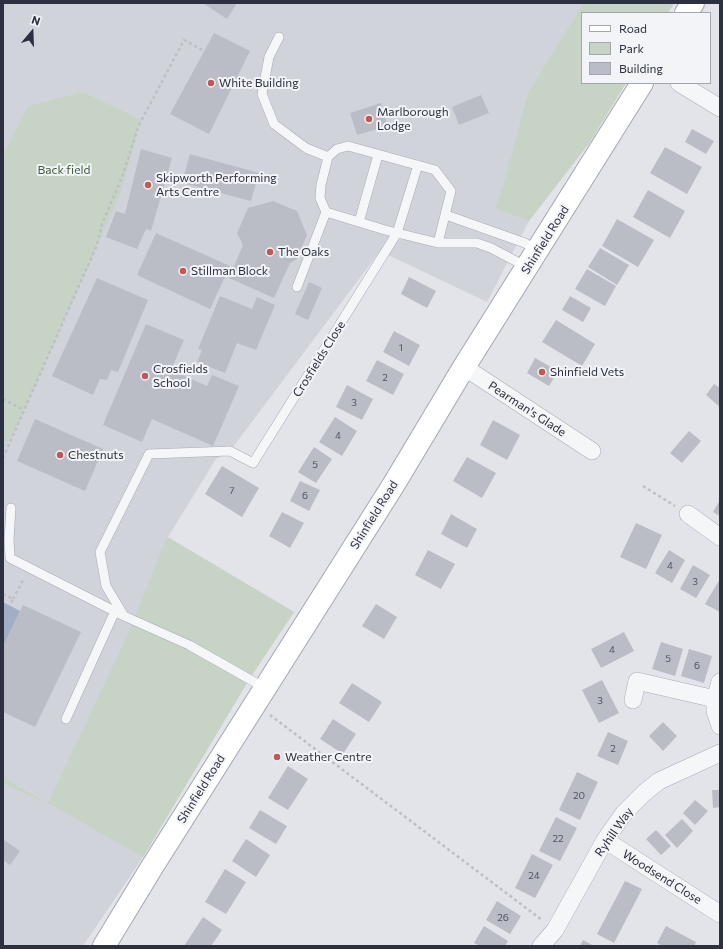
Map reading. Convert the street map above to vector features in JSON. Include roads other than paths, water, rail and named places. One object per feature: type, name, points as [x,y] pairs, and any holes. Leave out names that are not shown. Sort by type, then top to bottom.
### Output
[{"type":"main road","points":[[687,12],[693,3]]},
{"type":"main road","name":"Shinfield Road","points":[[104,946],[152,866],[394,484],[464,367],[641,84]]},
{"type":"street","points":[[681,84],[720,108]]},
{"type":"street","name":"Pearman's Glade","points":[[464,367],[592,451]]},
{"type":"street","points":[[688,514],[720,537]]},
{"type":"street","points":[[633,700],[637,682],[715,699]]},
{"type":"street","points":[[720,682],[715,699],[715,711],[720,726]]},
{"type":"street","name":"Ryhill Way","points":[[541,946],[555,930],[605,840],[624,813],[644,793],[660,781],[720,753]]},
{"type":"street","name":"Woodsend Close","points":[[605,840],[720,914]]},
{"type":"lane","points":[[279,37],[269,57],[262,94],[274,124],[306,148],[328,157]]},
{"type":"lane","points":[[297,287],[326,212],[320,198],[321,185],[328,157],[337,149],[348,146],[435,170],[451,191],[438,243]]},
{"type":"lane","points":[[359,222],[378,155]]},
{"type":"lane","points":[[398,233],[418,165]]},
{"type":"lane","points":[[326,212],[438,243],[477,243],[532,259]]},
{"type":"lane","points":[[446,215],[526,243],[532,259]]},
{"type":"lane","name":"Crosfields Close","points":[[124,616],[106,586],[100,552],[149,454],[230,451],[253,463],[398,233]]},
{"type":"lane","points":[[11,508],[9,539],[10,558],[124,616],[189,645],[260,696]]},
{"type":"lane","points":[[66,719],[115,611]]},
{"type":"water","points":[[3,602],[20,611],[3,647]]},
{"type":"place","name":"White Building","points":[[211,83]]},
{"type":"place","name":"Marlborough Lodge","points":[[369,119]]},
{"type":"place","name":"Skipworth Performing Arts Centre","points":[[148,185]]},
{"type":"place","name":"The Oaks","points":[[270,252]]},
{"type":"place","name":"Stillman Block","points":[[183,271]]},
{"type":"place","name":"Shinfield Vets","points":[[542,372]]},
{"type":"place","name":"Crosfields School","points":[[145,376]]},
{"type":"place","name":"Chestnuts","points":[[60,455]]},
{"type":"place","name":"Weather Centre","points":[[277,757]]},
{"type":"park label","name":"Back field","points":[[64,170]]}]
